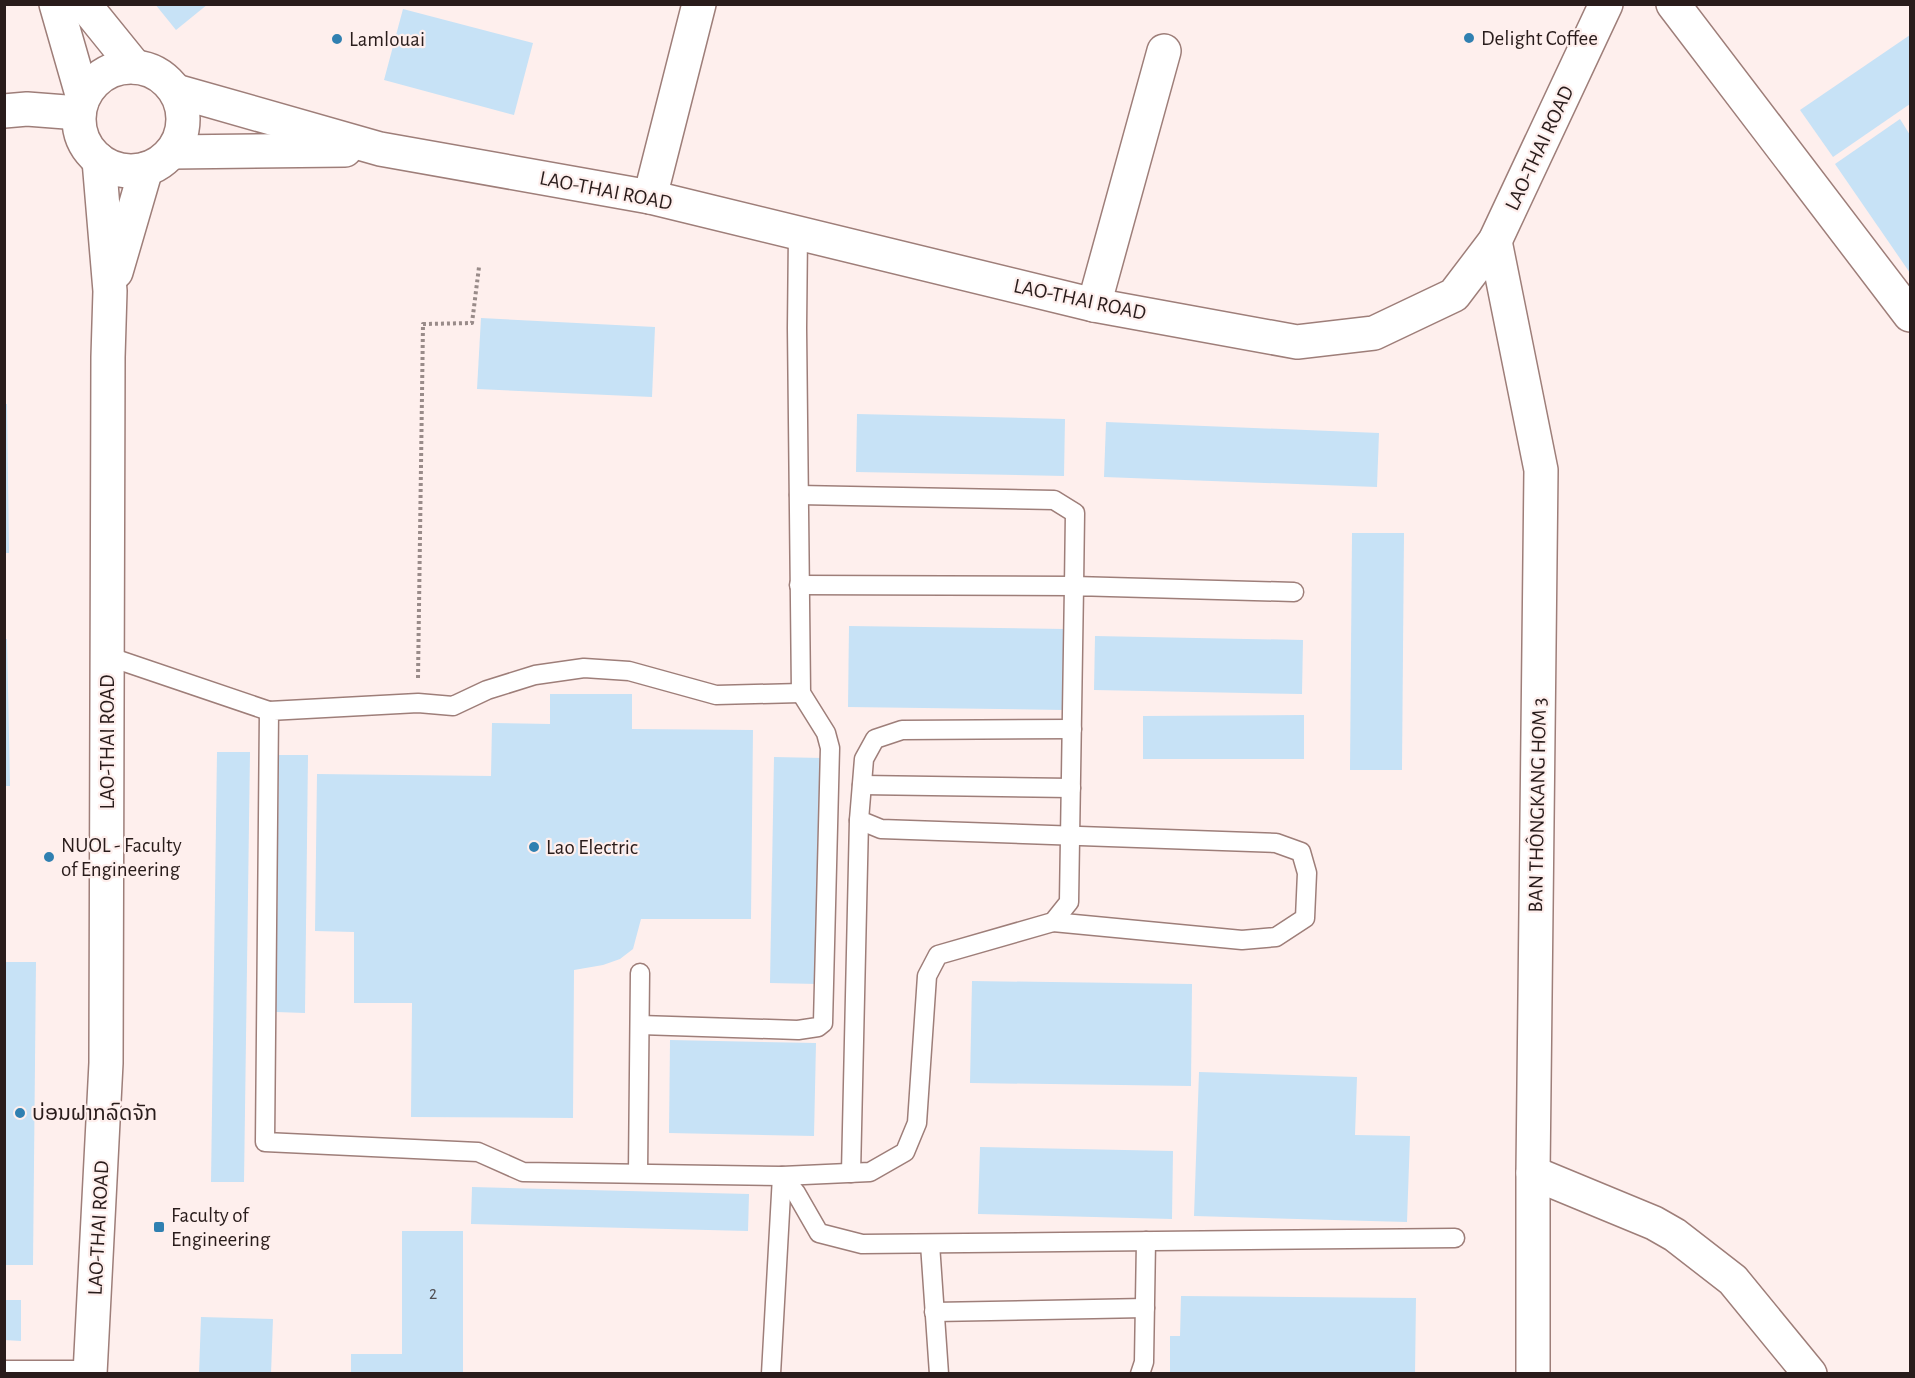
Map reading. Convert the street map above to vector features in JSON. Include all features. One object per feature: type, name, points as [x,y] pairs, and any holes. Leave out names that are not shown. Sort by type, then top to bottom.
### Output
[{"type":"street","points":[[56,4],[81,106],[80,131],[87,147],[99,160],[115,168],[130,171],[159,160],[180,139],[183,123],[182,106],[176,91],[165,79],[151,71],[135,67],[118,68],[103,75],[91,85],[81,106]]},
{"type":"street","points":[[84,4],[135,67]]},
{"type":"street","points":[[650,197],[699,4]]},
{"type":"street","name":"LAO-THAI ROAD","points":[[176,91],[380,149],[650,197],[1094,305],[1297,342],[1374,333],[1454,296],[1495,241],[1606,4]]},
{"type":"street","points":[[1673,4],[1911,315]]},
{"type":"street","points":[[1094,305],[1164,51]]},
{"type":"street","points":[[4,111],[81,106]]},
{"type":"street","name":"LAO-THAI ROAD","points":[[110,291],[159,160],[380,149]]},
{"type":"street","name":"LAO-THAI ROAD","points":[[90,1372],[106,1064],[110,291],[99,160]]},
{"type":"street","name":"BAN THÔNGKANG HOM 3","points":[[1495,241],[1541,470],[1533,1374]]},
{"type":"street","points":[[1533,1173],[1653,1223],[1675,1235],[1733,1280],[1810,1374]]},
{"type":"lane","points":[[640,1025],[798,1030],[818,1027],[823,1023],[830,748],[826,733],[801,693],[796,328],[798,233]]},
{"type":"lane","points":[[799,495],[1054,500],[1075,513],[1070,902],[1053,922]]},
{"type":"lane","points":[[799,585],[1074,586],[1294,592]]},
{"type":"lane","points":[[107,656],[269,711],[418,703],[453,706],[487,690],[535,675],[584,668],[629,671],[716,695],[801,693]]},
{"type":"lane","points":[[269,711],[265,1142],[478,1152],[523,1172],[782,1176],[870,1172],[905,1152],[917,1123],[927,976],[938,955],[1053,922],[1242,939],[1276,937],[1305,918],[1307,873],[1301,852],[1276,843],[881,829],[859,820]]},
{"type":"lane","points":[[851,1173],[859,820],[864,759],[875,739],[902,730],[1072,729]]},
{"type":"lane","points":[[862,784],[1071,788]]},
{"type":"lane","points":[[638,1173],[640,973]]},
{"type":"lane","points":[[782,1176],[796,1193],[819,1233],[862,1244],[1455,1238]]},
{"type":"lane","points":[[771,1374],[782,1176]]},
{"type":"lane","points":[[1140,1374],[1144,1362],[1146,1241]]},
{"type":"lane","points":[[930,1244],[939,1374]]},
{"type":"lane","points":[[934,1312],[1145,1308]]},
{"type":"lane","points":[[4,1370],[90,1372]]},
{"type":"path","points":[[418,703],[423,324],[472,323],[479,267]]},
{"type":"building","points":[[155,4],[208,4],[176,30]]},
{"type":"building","points":[[403,9],[533,43],[514,115],[384,80]]},
{"type":"building","points":[[1910,35],[1910,104],[1833,157],[1800,110]]},
{"type":"building","points":[[1900,119],[1910,135],[1910,273],[1835,164]]},
{"type":"building","points":[[481,318],[655,327],[652,397],[477,389]]},
{"type":"building","points":[[4,404],[7,404],[9,553],[4,553]]},
{"type":"building","points":[[857,414],[1065,419],[1064,476],[856,472]]},
{"type":"building","points":[[1106,422],[1379,433],[1377,487],[1104,477]]},
{"type":"building","points":[[1352,533],[1404,533],[1402,770],[1350,770]]},
{"type":"building","points":[[849,626],[1065,629],[1064,710],[848,707]]},
{"type":"building","points":[[1095,636],[1303,640],[1302,694],[1094,690]]},
{"type":"building","points":[[5,639],[7,639],[10,786],[5,786]]},
{"type":"building","name":"Lao Electric","points":[[550,694],[632,694],[632,729],[753,730],[751,919],[641,919],[633,949],[620,959],[603,965],[574,970],[573,1118],[411,1117],[412,1003],[354,1003],[354,932],[315,931],[317,774],[491,776],[492,723],[550,724]]},
{"type":"building","points":[[1304,715],[1304,759],[1143,759],[1143,716]]},
{"type":"building","points":[[217,752],[250,752],[244,1182],[211,1182]]},
{"type":"building","points":[[279,755],[308,755],[305,1013],[276,1012]]},
{"type":"building","points":[[774,757],[823,758],[818,984],[770,983]]},
{"type":"building","name":"ບ່ອນຝາກລົດຈັກ","points":[[4,962],[36,962],[33,1265],[4,1265]]},
{"type":"building","points":[[972,981],[1192,984],[1191,1086],[970,1083]]},
{"type":"building","points":[[670,1040],[816,1043],[814,1136],[669,1133]]},
{"type":"building","points":[[1199,1072],[1357,1077],[1355,1135],[1410,1136],[1407,1222],[1194,1216]]},
{"type":"building","points":[[980,1147],[1173,1151],[1172,1219],[978,1214]]},
{"type":"building","points":[[472,1187],[749,1194],[748,1231],[471,1224]]},
{"type":"building","points":[[402,1231],[463,1231],[463,1374],[351,1374],[351,1354],[402,1354]]},
{"type":"building","points":[[1181,1296],[1416,1298],[1415,1374],[1170,1374],[1170,1336],[1180,1336]]},
{"type":"building","points":[[4,1300],[21,1300],[21,1341],[4,1340]]},
{"type":"building","points":[[201,1317],[273,1319],[271,1374],[199,1374]]},
{"type":"place","name":"Delight Coffee","points":[[1469,38]]},
{"type":"place","name":"Lamlouai","points":[[337,39]]},
{"type":"place","name":"Lao Electric","points":[[534,847]]},
{"type":"place","name":"NUOL - Faculty of Engineering","points":[[49,857]]},
{"type":"place","name":"ບ່ອນຝາກລົດຈັກ","points":[[20,1113]]},
{"type":"place","name":"Faculty of Engineering","points":[[159,1227]]}]
